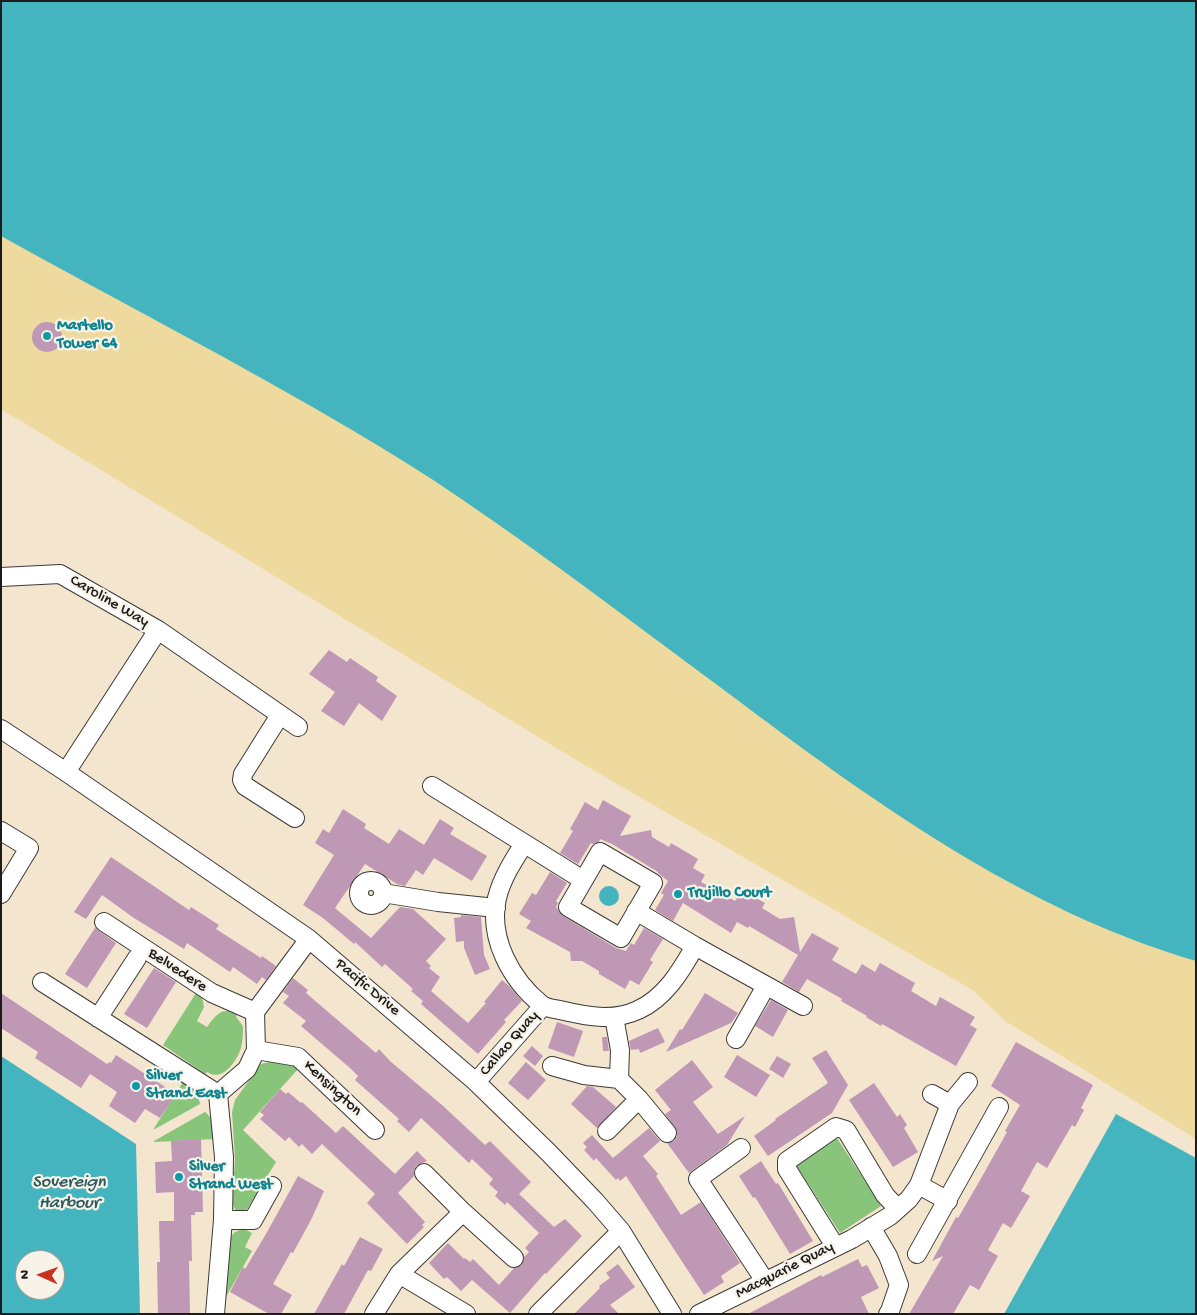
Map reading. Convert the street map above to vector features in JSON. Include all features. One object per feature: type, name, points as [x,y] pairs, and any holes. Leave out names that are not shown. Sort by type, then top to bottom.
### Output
[{"type":"street","name":"Caroline Way","points":[[1,577],[60,574],[158,630],[298,727]]},
{"type":"street","name":"Caroline Way","points":[[66,772],[158,630]]},
{"type":"street","points":[[280,715],[243,774],[242,780],[245,786],[295,818]]},
{"type":"street","name":"Pacific Drive","points":[[1,729],[309,939],[476,1082],[550,1153],[621,1231],[672,1314]]},
{"type":"street","points":[[432,786],[583,880]]},
{"type":"street","points":[[1,831],[29,848],[1,894]]},
{"type":"street","name":"Callao Quay","points":[[524,844],[504,876],[497,899],[496,924],[502,950],[515,977],[543,1006],[594,1017],[614,1017],[638,1010],[660,996],[679,974],[694,946]]},
{"type":"street","points":[[600,852],[653,883],[621,938],[568,907],[583,880],[600,852]]},
{"type":"street","points":[[383,893],[438,902],[496,908]]},
{"type":"street","points":[[636,911],[694,946],[803,1006]]},
{"type":"street","name":"Belvedere","points":[[104,922],[212,993],[255,1012]]},
{"type":"street","points":[[218,1094],[247,1069],[256,1050],[255,1012],[309,939]]},
{"type":"street","points":[[98,1018],[138,958]]},
{"type":"street","points":[[42,982],[218,1094]]},
{"type":"street","points":[[736,1039],[766,986]]},
{"type":"street","name":"Callao Quay","points":[[476,1082],[543,1006]]},
{"type":"street","points":[[614,1017],[620,1050],[619,1079]]},
{"type":"street","name":"Kensington","points":[[256,1050],[298,1057],[375,1130]]},
{"type":"street","points":[[552,1066],[584,1075],[619,1079],[639,1099],[667,1133]]},
{"type":"street","name":"Macquarie Quay","points":[[699,1314],[871,1228],[890,1216],[909,1199],[919,1184],[950,1104],[968,1082]]},
{"type":"street","points":[[215,1314],[223,1220],[224,1157],[218,1094]]},
{"type":"street","points":[[932,1094],[950,1104]]},
{"type":"street","points":[[607,1131],[639,1099]]},
{"type":"street","points":[[917,1254],[999,1107]]},
{"type":"street","points":[[834,1246],[786,1165],[788,1161],[836,1127],[846,1130],[885,1195],[898,1209]]},
{"type":"street","points":[[741,1148],[698,1179],[765,1281]]},
{"type":"street","points":[[424,1173],[463,1212],[514,1258]]},
{"type":"street","points":[[919,1184],[948,1201]]},
{"type":"street","points":[[223,1220],[253,1220],[272,1186]]},
{"type":"street","points":[[374,1314],[399,1274],[463,1212]]},
{"type":"street","points":[[871,1228],[888,1256],[899,1285],[888,1314]]},
{"type":"street","points":[[538,1314],[621,1231]]},
{"type":"street","points":[[399,1274],[466,1314]]},
{"type":"green space","points":[[196,993],[202,997],[204,1007],[197,1021],[207,1027],[216,1016],[228,1011],[237,1015],[236,1017],[243,1026],[242,1045],[238,1056],[227,1070],[218,1075],[207,1072],[205,1074],[163,1045]]},
{"type":"green space","points":[[289,1061],[299,1068],[243,1130],[276,1162],[247,1209],[242,1213],[235,1210],[232,1203],[235,1159],[232,1112],[235,1100],[261,1064]]},
{"type":"green space","points":[[183,1082],[198,1095],[200,1104],[153,1130]]},
{"type":"green space","points":[[205,1112],[212,1121],[214,1139],[154,1142],[154,1141]]},
{"type":"green space","points":[[837,1138],[881,1206],[840,1233],[796,1165]]},
{"type":"green space","points":[[240,1230],[252,1233],[245,1247],[252,1251],[222,1304],[229,1238]]},
{"type":"sand","points":[[1,1],[1196,885],[1196,1139],[1005,1021],[974,991],[576,760],[1,409]]},
{"type":"water","points":[[1,1],[1196,1],[1196,961],[1131,939],[1069,912],[1009,882],[950,848],[893,812],[837,773],[494,521],[434,480],[265,380],[1,236]]},
{"type":"water","points":[[605,886],[613,886],[619,892],[619,900],[613,906],[605,906],[599,900],[599,892]]},
{"type":"water","name":"Sovereign Harbour","points":[[1,1056],[136,1144],[140,1314],[1,1314]]},
{"type":"water","points":[[1116,1114],[1196,1158],[1196,1314],[1004,1314]]},
{"type":"building","name":"Martello Tower 64","points":[[47,322],[53,323],[61,331],[61,343],[53,351],[47,352],[41,351],[33,343],[32,337],[33,331],[41,323]]},
{"type":"building","points":[[329,650],[347,662],[350,658],[378,677],[376,681],[397,696],[382,721],[359,703],[344,726],[321,711],[335,692],[309,674]]},
{"type":"building","points":[[603,800],[631,816],[620,836],[651,830],[652,837],[669,847],[671,843],[698,859],[693,868],[705,875],[701,882],[735,901],[742,890],[765,903],[762,908],[780,919],[794,917],[800,952],[812,933],[839,948],[832,960],[856,974],[862,964],[875,972],[880,963],[915,983],[911,991],[936,1006],[940,997],[975,1017],[970,1025],[977,1029],[956,1066],[882,1024],[881,1026],[841,1001],[842,999],[807,979],[799,992],[782,982],[798,955],[749,926],[748,928],[737,922],[731,933],[683,903],[673,921],[655,910],[664,895],[661,893],[668,881],[658,872],[612,844],[600,839],[599,842],[591,843],[578,864],[560,853],[573,831],[570,829],[585,802],[598,810]]},
{"type":"building","points":[[343,809],[366,824],[364,828],[389,844],[399,829],[424,845],[440,819],[454,828],[450,834],[487,856],[472,881],[434,858],[423,875],[416,870],[405,886],[397,884],[365,864],[335,908],[371,938],[400,907],[413,909],[446,939],[426,961],[431,966],[429,968],[440,977],[431,991],[468,1023],[486,1003],[484,1002],[502,980],[510,987],[522,1001],[504,1020],[506,1022],[478,1054],[421,1004],[423,1001],[411,991],[413,989],[385,964],[382,967],[355,942],[354,944],[323,918],[303,905],[334,855],[315,843],[323,829],[329,833]]},
{"type":"building","points":[[111,857],[189,910],[191,907],[219,925],[216,929],[276,966],[266,980],[262,977],[257,984],[233,967],[230,972],[187,943],[184,949],[134,918],[102,895],[86,919],[74,912]]},
{"type":"building","points":[[550,872],[567,883],[556,901],[558,903],[556,907],[563,916],[616,948],[626,951],[631,943],[634,945],[644,928],[663,939],[650,960],[653,962],[639,985],[630,980],[625,989],[599,974],[599,971],[582,961],[571,961],[570,952],[526,928],[531,921],[519,914],[532,893],[536,895]]},
{"type":"building","points":[[461,915],[481,917],[484,955],[490,969],[475,975],[464,948],[464,941],[456,942],[454,918],[461,917]]},
{"type":"building","points":[[95,928],[116,943],[87,988],[65,974]]},
{"type":"building","points":[[154,968],[176,982],[147,1028],[124,1014]]},
{"type":"building","points":[[293,978],[308,990],[306,993],[376,1053],[379,1049],[390,1061],[485,1145],[490,1141],[531,1182],[519,1194],[554,1227],[565,1219],[582,1236],[545,1273],[510,1313],[472,1280],[461,1291],[447,1277],[444,1279],[429,1263],[448,1243],[464,1259],[470,1262],[473,1259],[499,1285],[514,1268],[522,1265],[524,1257],[529,1252],[525,1248],[539,1233],[507,1202],[505,1205],[495,1196],[498,1192],[489,1184],[493,1179],[472,1159],[469,1163],[421,1118],[409,1132],[397,1121],[399,1119],[355,1080],[358,1076],[350,1068],[301,1026],[306,1021],[283,1003],[289,996],[283,992]]},
{"type":"building","points":[[1,993],[107,1064],[111,1063],[116,1055],[176,1094],[160,1118],[145,1109],[135,1123],[109,1106],[117,1092],[90,1074],[81,1088],[35,1058],[38,1052],[1,1028]]},
{"type":"building","points":[[705,993],[738,1013],[731,1023],[666,1052],[680,1029],[682,1030]]},
{"type":"building","points":[[771,1000],[788,1010],[773,1037],[755,1026]]},
{"type":"building","points":[[557,1022],[583,1031],[574,1057],[548,1048]]},
{"type":"building","points":[[658,1028],[665,1042],[640,1053],[639,1049],[631,1050],[629,1041]]},
{"type":"building","points":[[602,1037],[607,1037],[609,1051],[603,1051]]},
{"type":"building","points":[[1016,1042],[1093,1085],[1081,1108],[1084,1110],[1075,1127],[1072,1125],[1047,1168],[1037,1162],[1021,1191],[1030,1196],[1011,1228],[1003,1223],[988,1250],[998,1256],[979,1290],[970,1285],[953,1314],[909,1314],[943,1256],[932,1261],[956,1217],[958,1218],[979,1182],[1020,1105],[991,1086]]},
{"type":"building","points":[[532,1046],[543,1056],[535,1066],[523,1056]]},
{"type":"building","points":[[826,1050],[848,1085],[832,1113],[768,1156],[754,1136],[775,1119],[828,1083],[812,1058]]},
{"type":"building","points":[[737,1055],[770,1075],[756,1097],[724,1077]]},
{"type":"building","points":[[777,1056],[791,1064],[783,1078],[769,1069]]},
{"type":"building","points":[[692,1060],[713,1087],[693,1102],[718,1134],[745,1116],[727,1145],[689,1173],[667,1143],[674,1141],[677,1131],[665,1114],[671,1110],[655,1090]]},
{"type":"building","points":[[526,1062],[546,1080],[528,1100],[508,1083]]},
{"type":"building","points":[[874,1083],[897,1117],[900,1114],[907,1125],[904,1128],[918,1152],[893,1167],[849,1100]]},
{"type":"building","points":[[587,1086],[593,1087],[616,1107],[597,1128],[571,1104]]},
{"type":"building","points":[[280,1089],[302,1102],[336,1133],[343,1126],[395,1174],[417,1151],[427,1161],[416,1166],[414,1176],[398,1193],[425,1222],[422,1225],[424,1227],[407,1244],[367,1203],[375,1194],[322,1144],[312,1154],[302,1144],[299,1147],[289,1137],[285,1141],[260,1119],[264,1115],[260,1112]]},
{"type":"building","points":[[649,1128],[660,1141],[643,1156],[658,1174],[656,1176],[681,1215],[701,1202],[740,1263],[721,1276],[724,1282],[704,1295],[626,1176],[620,1181],[618,1178],[616,1180],[596,1158],[594,1161],[584,1150],[587,1147],[583,1143],[592,1135],[613,1158]]},
{"type":"building","points":[[201,1139],[203,1212],[195,1212],[195,1215],[191,1215],[192,1261],[189,1261],[190,1314],[158,1314],[157,1262],[160,1262],[159,1221],[174,1221],[174,1192],[156,1193],[155,1162],[172,1161],[171,1141]]},
{"type":"building","points":[[761,1161],[776,1184],[778,1183],[813,1241],[790,1254],[755,1197],[753,1198],[739,1176]]},
{"type":"building","points":[[298,1176],[324,1191],[293,1253],[291,1252],[273,1284],[292,1295],[281,1314],[269,1314],[230,1292],[243,1267],[245,1269],[266,1234]]},
{"type":"building","points":[[360,1237],[383,1249],[371,1271],[368,1270],[344,1314],[314,1314],[342,1264],[344,1266]]},
{"type":"building","points":[[858,1259],[862,1267],[867,1265],[879,1288],[861,1297],[869,1314],[748,1314],[821,1275],[822,1277]]},
{"type":"building","points":[[618,1264],[635,1287],[610,1305],[619,1314],[574,1314],[600,1288],[599,1286],[610,1278],[606,1273]]},
{"type":"place","name":"Martello Tower 64","points":[[47,336]]},
{"type":"place","name":"Trujillo Court","points":[[678,894]]},
{"type":"place","name":"Silver Strand East","points":[[136,1086]]},
{"type":"place","name":"Silver Strand West","points":[[179,1177]]}]
